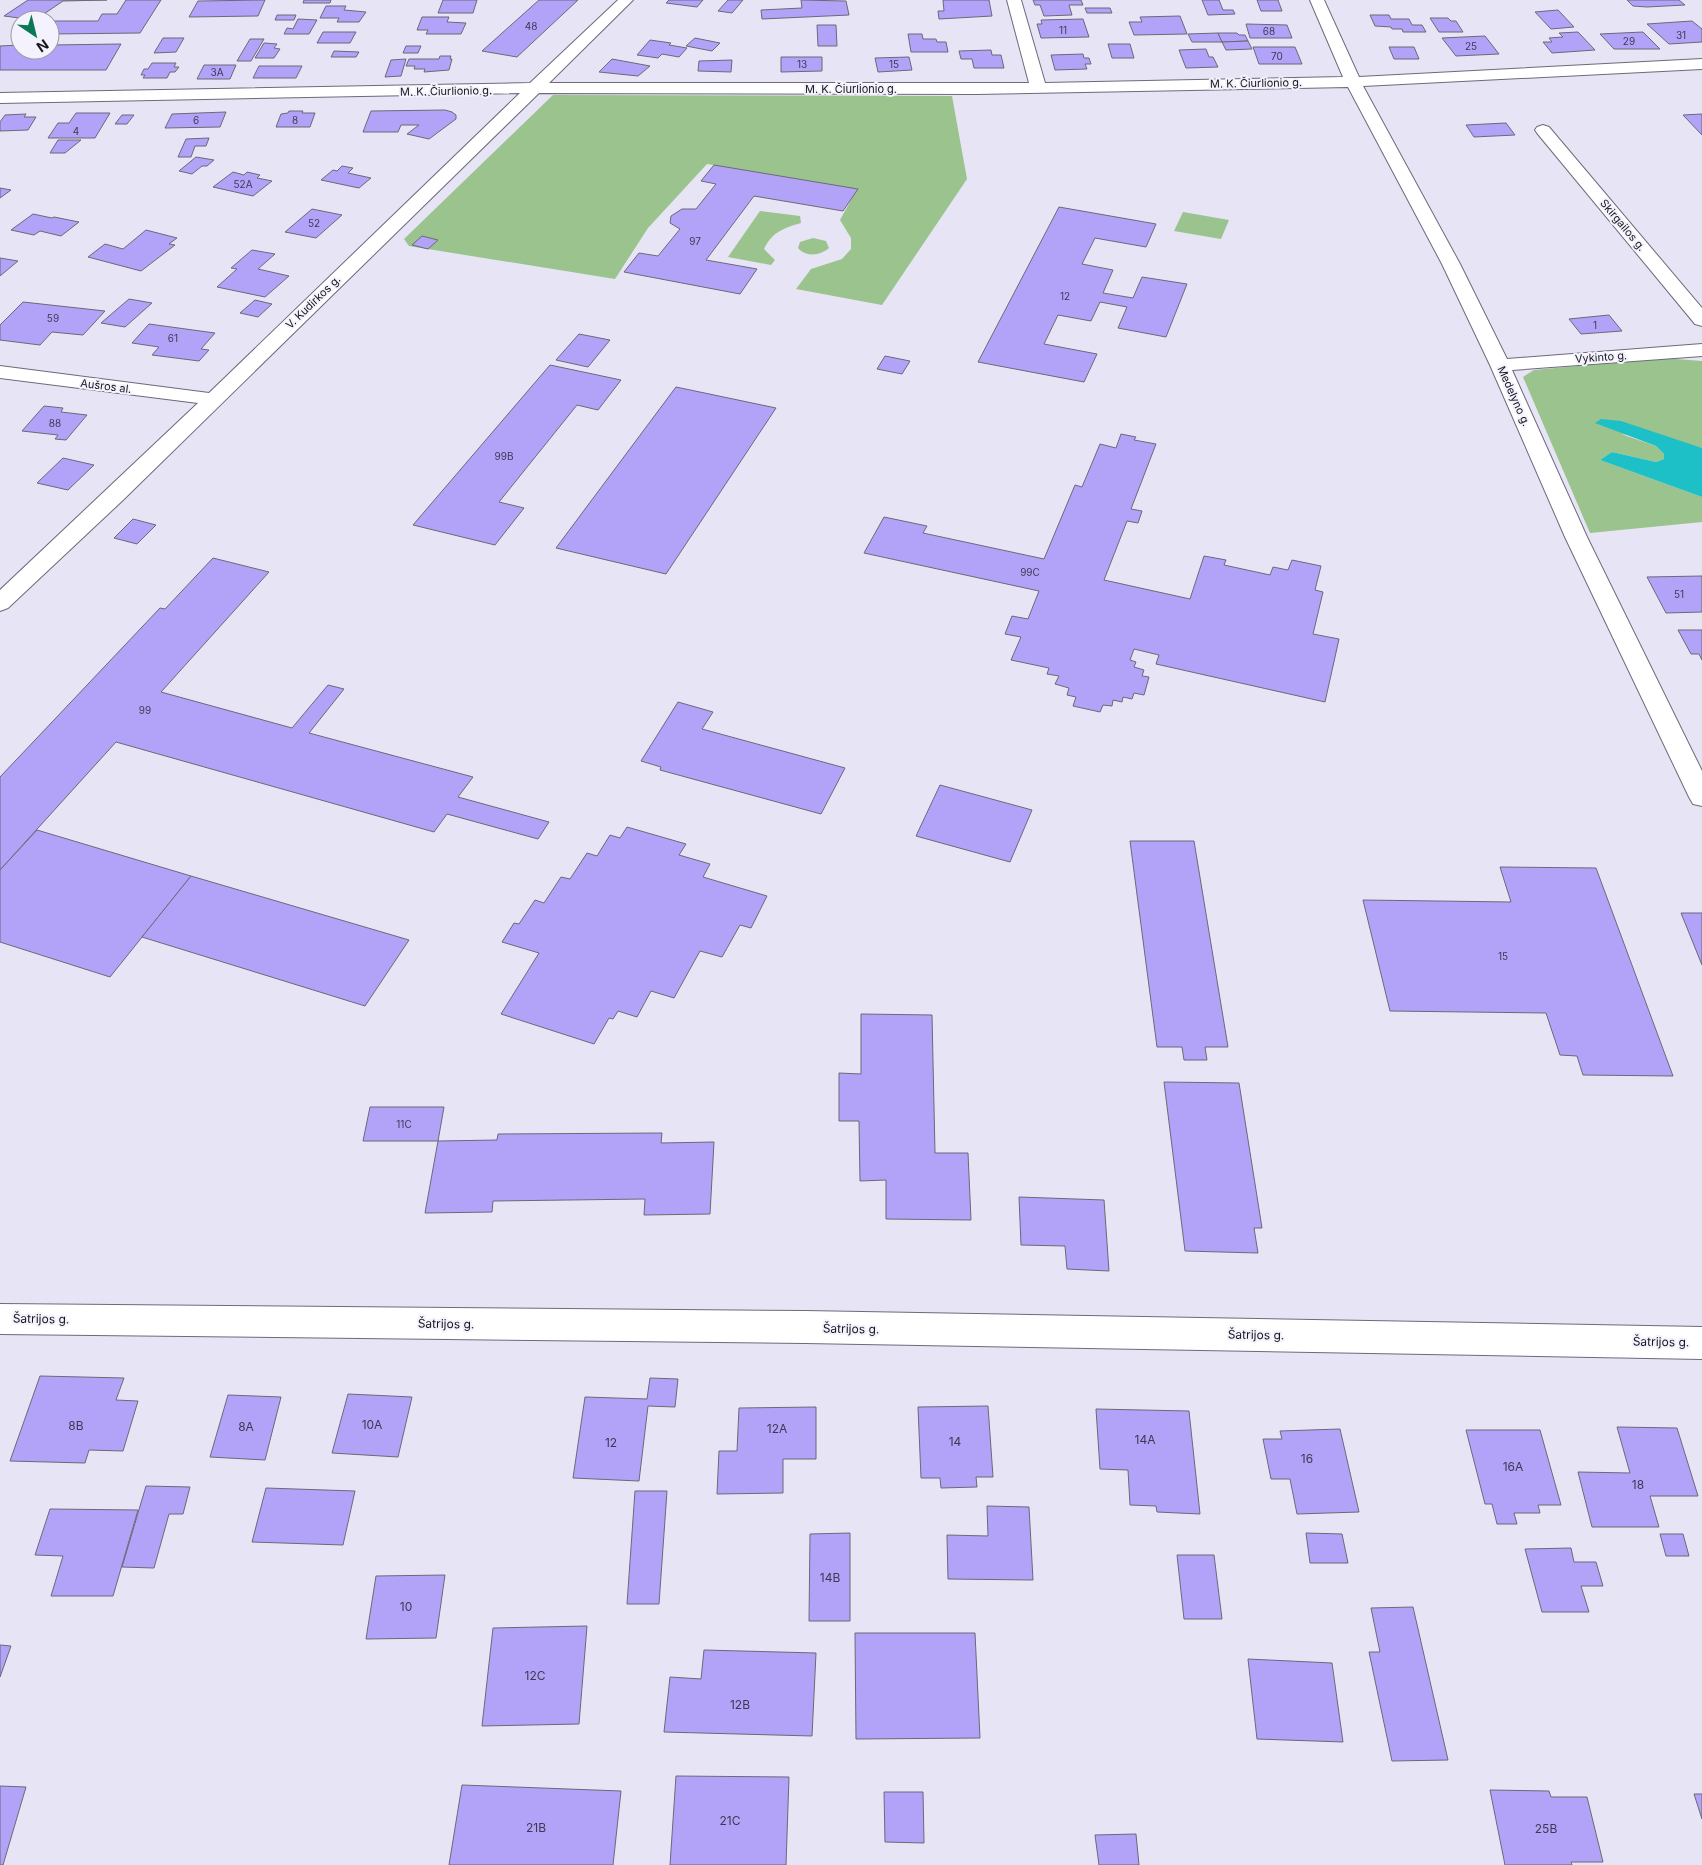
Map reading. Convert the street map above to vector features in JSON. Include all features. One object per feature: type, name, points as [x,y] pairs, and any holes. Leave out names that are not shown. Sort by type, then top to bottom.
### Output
[{"type":"street","name":"V. Kudirkos g.","points":[[0,603],[378,241],[626,0]]},
{"type":"street","points":[[1014,0],[1038,87]]},
{"type":"street","name":"Medelyno g.","points":[[1317,0],[1353,82],[1451,264],[1500,365],[1576,537],[1702,797]]},
{"type":"street","name":"M. K. Čiurlionio g.","points":[[0,98],[534,88],[976,89],[1353,82],[1702,64]]},
{"type":"street","name":"Skirgailos g.","points":[[1543,130],[1702,320]]},
{"type":"street","name":"Vykinto g.","points":[[1500,365],[1702,350]]},
{"type":"street","name":"Aušros al.","points":[[0,372],[212,399]]},
{"type":"street","name":"Šatrijos g.","points":[[0,1319],[805,1327],[1702,1343]]},
{"type":"green space","points":[[553,95],[952,96],[967,179],[882,305],[796,289],[811,269],[842,259],[851,249],[851,238],[840,220],[857,189],[707,164],[648,228],[615,279],[409,246],[404,239]]},
{"type":"green space","points":[[760,211],[800,216],[801,223],[779,232],[767,243],[764,249],[775,260],[771,265],[728,257]]},
{"type":"green space","points":[[1183,212],[1229,220],[1221,239],[1174,231]]},
{"type":"green space","points":[[813,238],[826,241],[829,248],[821,253],[809,254],[798,248],[800,242]]},
{"type":"green space","points":[[1664,358],[1702,361],[1702,448],[1680,442],[1621,434],[1656,446],[1664,454],[1664,459],[1656,462],[1612,452],[1600,460],[1702,497],[1702,522],[1590,533],[1523,377],[1534,370]]},
{"type":"water","points":[[1601,419],[1621,421],[1702,448],[1702,497],[1600,460],[1612,452],[1656,462],[1664,459],[1664,454],[1656,446],[1595,423]]},
{"type":"building","points":[[28,0],[107,0],[63,1],[50,10],[13,10]]},
{"type":"building","points":[[126,0],[161,0],[140,33],[60,34],[60,21],[98,21],[102,14],[117,14]]},
{"type":"building","points":[[265,0],[258,16],[189,17],[198,1]]},
{"type":"building","points":[[304,0],[331,0],[330,3],[303,3]]},
{"type":"building","points":[[443,0],[477,0],[473,13],[438,13]]},
{"type":"building","points":[[539,0],[578,0],[517,57],[482,51]]},
{"type":"building","points":[[669,0],[703,0],[697,7],[666,3]]},
{"type":"building","points":[[728,0],[743,0],[732,13],[718,11]]},
{"type":"building","points":[[801,0],[846,1],[849,15],[762,19],[761,10],[802,8]]},
{"type":"building","points":[[943,0],[989,0],[992,16],[939,19],[938,11],[944,11]]},
{"type":"building","points":[[1033,0],[1081,0],[1083,5],[1069,5],[1072,15],[1044,16],[1040,5],[1035,5]]},
{"type":"building","points":[[1202,0],[1219,0],[1223,10],[1233,10],[1235,14],[1208,15]]},
{"type":"building","points":[[1257,0],[1278,0],[1282,11],[1261,11]]},
{"type":"building","points":[[1627,0],[1679,0],[1685,5],[1633,6]]},
{"type":"building","points":[[326,6],[346,6],[344,10],[366,12],[359,22],[337,22],[339,18],[320,18]]},
{"type":"building","points":[[1085,8],[1110,8],[1112,13],[1087,13]]},
{"type":"building","points":[[1558,10],[1574,27],[1551,29],[1535,12]]},
{"type":"building","points":[[277,15],[296,15],[294,20],[275,20]]},
{"type":"building","points":[[1370,15],[1389,15],[1391,19],[1409,19],[1412,25],[1422,25],[1426,32],[1403,32],[1402,29],[1375,26]]},
{"type":"building","points":[[1180,16],[1187,34],[1134,35],[1129,22],[1142,22],[1140,17]]},
{"type":"building","points":[[422,17],[449,17],[447,22],[466,23],[461,34],[426,34],[428,30],[417,30]]},
{"type":"building","points":[[1430,18],[1448,18],[1451,21],[1456,21],[1463,32],[1439,32]]},
{"type":"building","points":[[298,19],[317,20],[309,34],[284,34],[287,28],[293,29]]},
{"type":"building","points":[[1083,19],[1089,37],[1041,38],[1037,24],[1042,24],[1041,20]]},
{"type":"building","points":[[1692,21],[1702,29],[1702,42],[1669,44],[1647,24]]},
{"type":"building","points":[[1246,24],[1287,25],[1292,38],[1250,38]]},
{"type":"building","points":[[817,25],[836,25],[837,46],[818,46]]},
{"type":"building","points":[[323,32],[356,32],[350,43],[317,43]]},
{"type":"building","points":[[1578,32],[1595,50],[1552,53],[1543,42],[1552,42],[1549,38],[1563,37],[1559,33]]},
{"type":"building","points":[[1643,32],[1660,49],[1614,49],[1600,34]]},
{"type":"building","points":[[1218,33],[1222,42],[1192,42],[1188,34]]},
{"type":"building","points":[[1218,33],[1245,35],[1248,41],[1222,42]]},
{"type":"building","points":[[908,34],[922,34],[923,39],[936,39],[937,42],[946,42],[948,52],[911,52]]},
{"type":"building","points":[[1485,36],[1499,54],[1456,56],[1442,38]]},
{"type":"building","points":[[163,38],[184,38],[176,52],[154,53]]},
{"type":"building","points":[[695,38],[720,43],[712,51],[686,46]]},
{"type":"building","points":[[250,39],[264,39],[251,61],[237,61]]},
{"type":"building","points":[[650,40],[671,43],[669,45],[687,48],[679,57],[662,54],[658,58],[637,55]]},
{"type":"building","points":[[1248,41],[1252,49],[1226,50],[1222,42]]},
{"type":"building","points":[[264,43],[277,44],[274,48],[280,49],[274,58],[255,58]]},
{"type":"building","points":[[121,44],[106,70],[0,70],[0,46],[10,46],[10,60],[60,60],[60,45]]},
{"type":"building","points":[[1108,44],[1130,44],[1134,58],[1112,58]]},
{"type":"building","points":[[406,46],[421,46],[418,53],[403,53]]},
{"type":"building","points":[[1253,47],[1295,47],[1302,64],[1259,64]]},
{"type":"building","points":[[1389,47],[1414,47],[1419,59],[1394,59]]},
{"type":"building","points":[[1206,49],[1209,57],[1213,57],[1218,67],[1186,68],[1179,50]]},
{"type":"building","points":[[991,50],[992,55],[1001,55],[1004,68],[974,68],[972,59],[961,59],[959,51]]},
{"type":"building","points":[[334,51],[359,52],[356,57],[331,57]]},
{"type":"building","points":[[1083,54],[1084,58],[1089,58],[1091,64],[1085,64],[1087,69],[1055,70],[1051,55]]},
{"type":"building","points":[[440,56],[451,56],[449,70],[424,72],[425,69],[414,69],[415,66],[406,66],[409,59],[439,59]]},
{"type":"building","points":[[781,57],[822,57],[822,71],[781,72]]},
{"type":"building","points":[[909,57],[912,70],[878,72],[875,58]]},
{"type":"building","points":[[406,59],[401,76],[385,77],[391,60]]},
{"type":"building","points":[[612,59],[650,66],[638,76],[599,72]]},
{"type":"building","points":[[732,60],[731,72],[698,71],[699,61]]},
{"type":"building","points":[[152,63],[176,63],[174,67],[179,67],[175,72],[170,72],[167,78],[143,78],[145,75],[141,75],[144,69],[148,69]]},
{"type":"building","points":[[204,65],[236,65],[230,79],[197,79]]},
{"type":"building","points":[[259,66],[302,66],[296,78],[253,78]]},
{"type":"building","points":[[445,110],[456,115],[456,119],[429,139],[407,134],[419,125],[401,125],[398,132],[363,132],[371,111]]},
{"type":"building","points":[[289,111],[315,113],[310,127],[276,127],[281,114],[288,113]]},
{"type":"building","points":[[226,112],[220,127],[165,128],[172,114]]},
{"type":"building","points":[[76,113],[110,113],[95,138],[48,138],[58,123],[69,123]]},
{"type":"building","points":[[26,114],[24,117],[36,117],[28,130],[0,131],[0,122],[5,115]]},
{"type":"building","points":[[1702,114],[1702,135],[1683,115]]},
{"type":"building","points":[[122,115],[134,115],[127,124],[115,124]]},
{"type":"building","points":[[1506,123],[1515,135],[1474,137],[1466,125]]},
{"type":"building","points":[[209,138],[206,146],[195,146],[191,157],[178,157],[186,139]]},
{"type":"building","points":[[58,140],[81,140],[65,153],[50,153]]},
{"type":"building","points":[[196,157],[214,160],[192,174],[179,171]]},
{"type":"building","points":[[714,165],[858,189],[843,211],[754,196],[706,260],[757,269],[740,294],[624,272],[639,253],[658,256],[680,229],[670,223],[671,216],[682,209],[696,209],[716,184],[701,181]]},
{"type":"building","points":[[342,166],[353,168],[348,173],[371,178],[359,188],[321,180],[333,170],[337,171]]},
{"type":"building","points":[[233,172],[244,175],[247,172],[260,175],[257,178],[272,181],[253,196],[213,187]]},
{"type":"building","points":[[0,188],[11,190],[0,198]]},
{"type":"building","points":[[1059,207],[1156,224],[1146,247],[1095,238],[1082,264],[1113,270],[1103,293],[1133,298],[1142,277],[1187,284],[1166,337],[1118,328],[1127,307],[1100,302],[1091,321],[1058,315],[1044,344],[1097,354],[1084,382],[978,362]]},
{"type":"building","points":[[312,209],[342,215],[316,238],[285,232]]},
{"type":"building","points":[[33,214],[79,222],[61,236],[40,231],[34,235],[11,230]]},
{"type":"building","points":[[146,230],[177,238],[169,244],[175,245],[141,271],[88,257],[105,244],[123,249]]},
{"type":"building","points":[[422,236],[438,240],[428,249],[412,245]]},
{"type":"building","points":[[252,250],[275,254],[258,269],[289,276],[265,297],[217,287],[237,269],[231,268]]},
{"type":"building","points":[[0,258],[18,261],[0,276]]},
{"type":"building","points":[[129,299],[152,303],[125,327],[101,323]]},
{"type":"building","points":[[255,300],[272,304],[258,317],[240,313]]},
{"type":"building","points":[[23,302],[105,311],[83,335],[52,332],[40,345],[0,340],[0,325]]},
{"type":"building","points":[[1609,315],[1622,331],[1581,334],[1569,319]]},
{"type":"building","points":[[149,324],[215,333],[201,349],[209,350],[199,361],[152,355],[159,347],[132,343]]},
{"type":"building","points":[[579,334],[610,340],[588,367],[556,360]]},
{"type":"building","points":[[885,356],[910,361],[902,374],[877,369]]},
{"type":"building","points":[[550,365],[621,380],[598,410],[577,405],[499,502],[524,508],[495,545],[413,525]]},
{"type":"building","points":[[676,387],[776,408],[666,574],[556,548]]},
{"type":"building","points":[[44,406],[63,408],[61,412],[87,415],[66,440],[55,439],[58,435],[22,431]]},
{"type":"building","points":[[1121,434],[1136,437],[1134,440],[1156,444],[1131,509],[1142,511],[1138,523],[1127,521],[1104,580],[1190,599],[1204,556],[1226,560],[1224,565],[1270,575],[1273,567],[1288,570],[1292,560],[1321,566],[1315,590],[1323,592],[1313,634],[1339,639],[1325,702],[1156,664],[1159,655],[1134,649],[1130,660],[1136,662],[1134,667],[1144,670],[1142,676],[1149,677],[1144,695],[1134,693],[1132,699],[1123,697],[1122,702],[1113,700],[1112,706],[1103,705],[1100,712],[1073,706],[1076,697],[1067,695],[1069,688],[1055,684],[1059,676],[1047,674],[1049,668],[1011,660],[1021,637],[1005,634],[1012,616],[1028,619],[1039,591],[864,553],[884,517],[927,526],[923,533],[1044,559],[1075,485],[1082,487],[1100,444],[1116,448]]},
{"type":"building","points":[[63,458],[94,465],[68,490],[37,483]]},
{"type":"building","points":[[133,519],[156,525],[137,544],[114,538]]},
{"type":"building","points":[[213,558],[269,572],[161,692],[292,728],[328,685],[344,689],[309,733],[473,777],[458,797],[549,822],[538,839],[447,814],[434,832],[116,742],[0,870],[0,777],[160,608],[165,609]]},
{"type":"building","points":[[1702,576],[1702,612],[1666,613],[1647,577]]},
{"type":"building","points":[[1678,630],[1702,630],[1702,660],[1699,654],[1691,654]]},
{"type":"building","points":[[678,702],[713,712],[702,729],[845,768],[821,814],[660,770],[661,767],[641,761]]},
{"type":"building","points":[[940,785],[1032,810],[1010,862],[916,836]]},
{"type":"building","points":[[627,827],[686,844],[679,855],[710,864],[703,877],[767,896],[751,928],[740,925],[722,957],[700,951],[674,998],[651,991],[637,1017],[618,1011],[613,1019],[609,1018],[594,1044],[501,1014],[539,953],[502,942],[514,923],[519,924],[535,900],[544,903],[561,877],[570,879],[587,853],[597,856],[610,835],[620,838]]},
{"type":"building","points":[[37,830],[191,876],[110,977],[0,942],[0,870]]},
{"type":"building","points":[[1130,841],[1194,841],[1228,1047],[1205,1047],[1207,1060],[1184,1060],[1182,1047],[1157,1047]]},
{"type":"building","points":[[1500,867],[1596,868],[1673,1076],[1583,1075],[1577,1056],[1560,1055],[1546,1013],[1390,1011],[1363,900],[1511,902]]},
{"type":"building","points":[[191,876],[409,940],[365,1006],[142,937]]},
{"type":"building","points":[[1681,913],[1702,913],[1702,965]]},
{"type":"building","points":[[861,1014],[932,1015],[935,1153],[968,1153],[971,1220],[886,1219],[886,1180],[860,1181],[859,1121],[839,1121],[839,1073],[861,1074]]},
{"type":"building","points":[[1164,1082],[1239,1083],[1262,1228],[1254,1228],[1258,1253],[1185,1251]]},
{"type":"building","points":[[370,1107],[444,1107],[438,1141],[363,1141]]},
{"type":"building","points":[[662,1133],[661,1143],[714,1142],[710,1214],[644,1215],[645,1199],[493,1201],[492,1212],[425,1213],[438,1141],[497,1140],[498,1134]]},
{"type":"building","points":[[1019,1197],[1104,1200],[1109,1271],[1067,1269],[1065,1246],[1021,1245]]},
{"type":"building","points":[[40,1376],[124,1378],[116,1400],[138,1401],[123,1451],[89,1450],[85,1463],[10,1461]]},
{"type":"building","points":[[650,1378],[678,1379],[675,1407],[648,1406],[639,1481],[573,1478],[585,1397],[647,1399]]},
{"type":"building","points":[[348,1394],[412,1397],[398,1457],[332,1453]]},
{"type":"building","points":[[228,1395],[281,1397],[265,1460],[210,1457]]},
{"type":"building","points":[[988,1406],[993,1477],[976,1477],[977,1487],[941,1488],[940,1478],[921,1478],[918,1407]]},
{"type":"building","points":[[816,1407],[816,1459],[783,1459],[783,1493],[717,1494],[719,1451],[737,1451],[739,1408]]},
{"type":"building","points":[[1096,1409],[1189,1411],[1200,1514],[1157,1512],[1156,1506],[1130,1505],[1128,1470],[1100,1469]]},
{"type":"building","points":[[1617,1427],[1677,1428],[1698,1496],[1650,1496],[1659,1527],[1592,1527],[1578,1472],[1630,1473]]},
{"type":"building","points":[[1340,1429],[1359,1512],[1297,1514],[1290,1479],[1271,1479],[1263,1439],[1282,1439],[1280,1431]]},
{"type":"building","points":[[1466,1430],[1540,1430],[1561,1505],[1538,1505],[1540,1513],[1514,1513],[1517,1524],[1497,1524],[1492,1504],[1485,1504]]},
{"type":"building","points":[[146,1486],[190,1487],[183,1514],[169,1514],[154,1568],[122,1567]]},
{"type":"building","points":[[266,1488],[355,1491],[343,1545],[252,1542]]},
{"type":"building","points":[[635,1491],[667,1491],[659,1604],[627,1604]]},
{"type":"building","points":[[987,1506],[1029,1507],[1033,1580],[948,1579],[947,1535],[988,1536]]},
{"type":"building","points":[[50,1509],[138,1510],[113,1596],[51,1596],[63,1556],[35,1555]]},
{"type":"building","points":[[850,1533],[850,1621],[809,1621],[810,1534]]},
{"type":"building","points":[[1306,1533],[1342,1534],[1348,1563],[1310,1563]]},
{"type":"building","points":[[1660,1534],[1683,1534],[1689,1556],[1666,1556]]},
{"type":"building","points":[[1571,1548],[1574,1562],[1596,1562],[1603,1586],[1581,1586],[1589,1612],[1542,1612],[1525,1549]]},
{"type":"building","points":[[1177,1555],[1214,1555],[1222,1619],[1184,1619]]},
{"type":"building","points":[[445,1575],[436,1638],[366,1639],[376,1576]]},
{"type":"building","points":[[1413,1607],[1448,1760],[1392,1761],[1369,1652],[1380,1652],[1371,1608]]},
{"type":"building","points":[[587,1626],[579,1724],[482,1726],[493,1628]]},
{"type":"building","points":[[855,1633],[975,1633],[980,1738],[856,1739]]},
{"type":"building","points":[[0,1645],[11,1646],[0,1677]]},
{"type":"building","points":[[704,1650],[816,1653],[812,1736],[664,1732],[670,1677],[701,1679]]},
{"type":"building","points":[[1248,1659],[1332,1663],[1343,1742],[1257,1739]]},
{"type":"building","points":[[676,1776],[789,1777],[786,1865],[670,1865]]},
{"type":"building","points":[[462,1785],[621,1791],[613,1865],[449,1865]]},
{"type":"building","points":[[0,1786],[26,1787],[3,1865],[0,1865]]},
{"type":"building","points":[[1490,1790],[1549,1791],[1551,1797],[1587,1797],[1603,1862],[1571,1862],[1572,1865],[1505,1865]]},
{"type":"building","points":[[884,1792],[923,1792],[924,1843],[885,1842]]},
{"type":"building","points":[[1694,1794],[1702,1794],[1702,1819]]},
{"type":"building","points":[[1136,1834],[1139,1865],[1099,1865],[1095,1835]]}]
